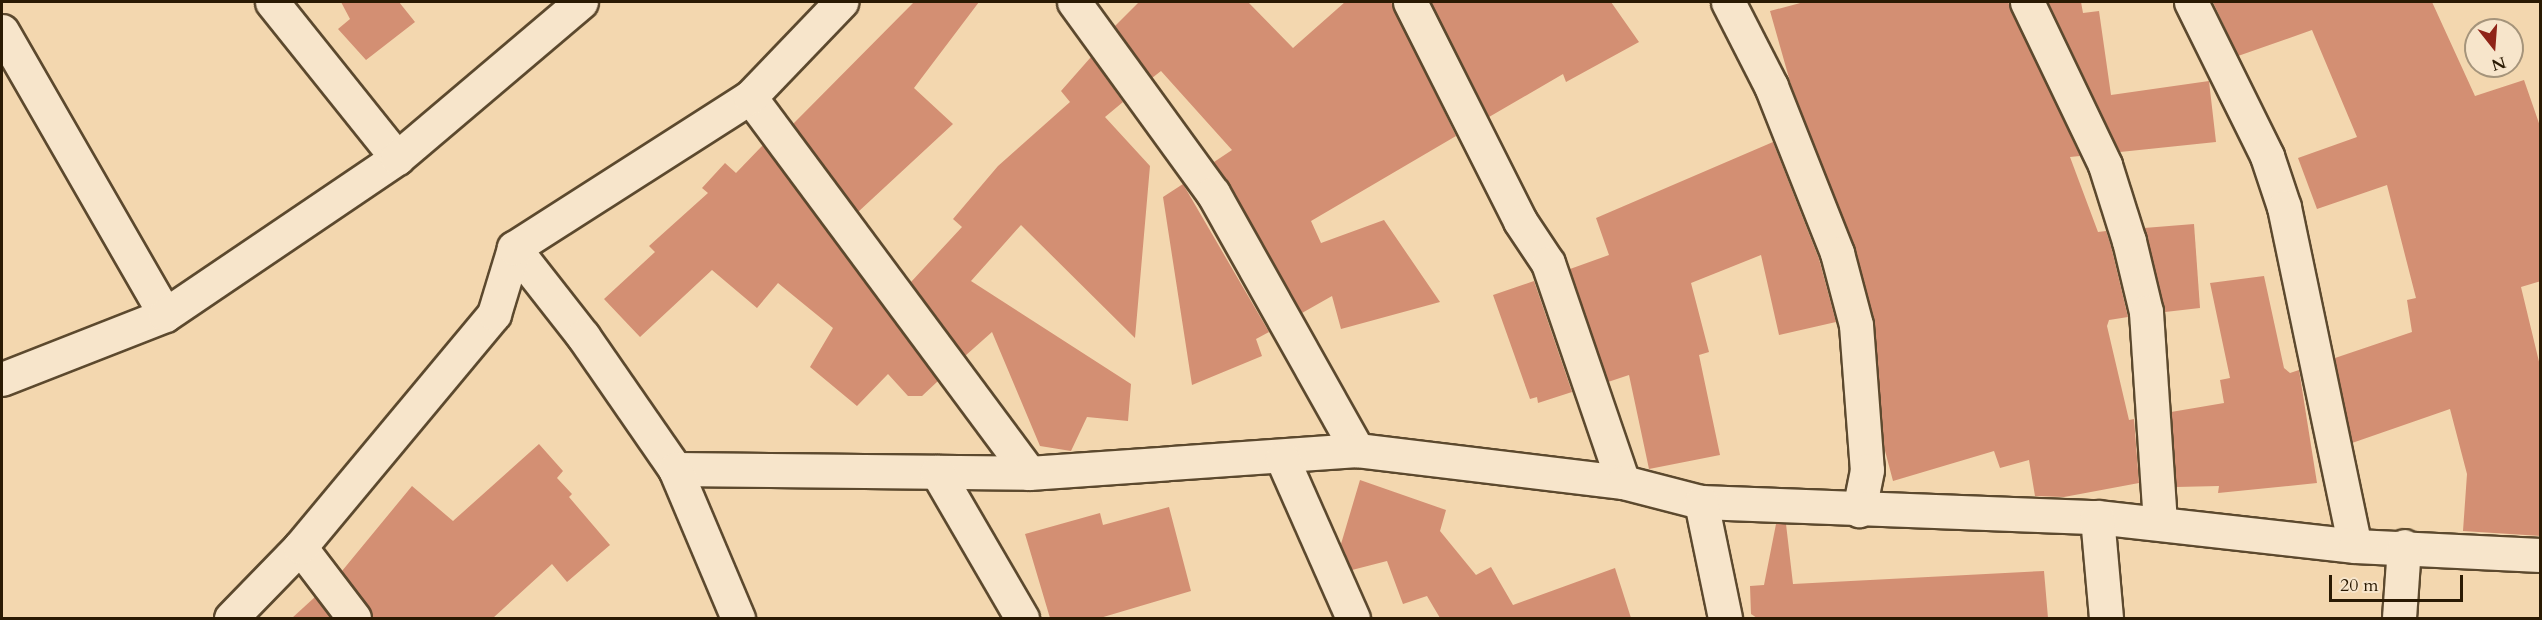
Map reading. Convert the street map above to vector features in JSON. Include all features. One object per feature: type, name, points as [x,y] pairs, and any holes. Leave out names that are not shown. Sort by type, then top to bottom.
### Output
[{"type":"street","points":[[272,2],[397,158]]},
{"type":"street","points":[[2,379],[165,315],[397,158],[581,2]]},
{"type":"street","points":[[231,618],[300,547],[494,314],[514,248],[750,97],[841,2]]},
{"type":"street","points":[[1074,2],[1213,193],[1357,450]]},
{"type":"street","points":[[1410,2],[1520,221],[1548,263],[1623,482]]},
{"type":"street","points":[[1728,2],[1771,86],[1837,253],[1856,325],[1866,459],[1859,510]]},
{"type":"street","points":[[2028,2],[2104,165],[2129,241],[2146,312],[2160,522]]},
{"type":"street","points":[[2191,2],[2258,136],[2284,207],[2355,546]]},
{"type":"street","points":[[2,31],[165,315]]},
{"type":"street","points":[[750,97],[1029,473]]},
{"type":"street","points":[[514,248],[583,336],[675,469],[738,618]]},
{"type":"street","points":[[675,469],[1029,473],[1282,458],[1357,450],[1623,482],[1701,502],[1859,510],[2097,517],[2160,522],[2355,546],[2404,546],[2541,555]]},
{"type":"street","points":[[1282,458],[1353,618]]},
{"type":"street","points":[[937,472],[1022,618]]},
{"type":"street","points":[[1701,502],[1725,618]]},
{"type":"street","points":[[2097,517],[2106,618]]},
{"type":"street","points":[[2398,618],[2404,546]]},
{"type":"street","points":[[300,547],[354,618]]},
{"type":"building","points":[[341,2],[399,2],[415,22],[366,60],[338,29],[350,19]]},
{"type":"building","points":[[914,2],[979,2],[914,88],[953,124],[858,212],[793,124]]},
{"type":"building","points":[[1139,2],[1248,2],[1293,48],[1345,2],[1391,2],[1456,136],[1311,221],[1321,243],[1384,220],[1440,302],[1341,329],[1332,296],[1302,313],[1214,162],[1232,150],[1161,71],[1152,78],[1115,26]]},
{"type":"building","points":[[1431,2],[1611,2],[1639,42],[1566,82],[1563,74],[1489,117]]},
{"type":"building","points":[[1804,2],[2008,2],[2080,156],[2070,157],[2098,232],[2106,231],[2111,246],[2128,317],[2109,320],[2107,326],[2129,420],[2134,419],[2139,483],[2064,497],[2035,496],[2029,460],[2000,468],[1994,451],[1893,481],[1884,447],[1874,320],[1854,246],[1791,85],[1770,11]]},
{"type":"building","points":[[2048,2],[2081,2],[2083,13],[2099,11],[2111,95],[2209,81],[2216,142],[2120,152]]},
{"type":"building","points":[[2213,2],[2432,2],[2464,72],[2464,78],[2467,78],[2475,96],[2524,80],[2541,129],[2541,281],[2521,287],[2541,370],[2541,536],[2463,531],[2467,474],[2450,409],[2352,443],[2335,358],[2412,332],[2407,300],[2416,298],[2387,185],[2317,209],[2298,158],[2357,137],[2312,30],[2238,56]]},
{"type":"building","points":[[1091,57],[1123,102],[1105,117],[1150,166],[1135,338],[1021,225],[971,281],[1131,384],[1128,421],[1087,417],[1071,451],[1040,446],[992,332],[965,356],[911,282],[962,227],[953,219],[998,166],[1070,102],[1061,91]]},
{"type":"building","points":[[1773,142],[1819,259],[1836,322],[1779,335],[1761,255],[1691,283],[1709,352],[1699,355],[1720,455],[1649,469],[1629,375],[1608,382],[1570,269],[1609,255],[1596,218]]},
{"type":"building","points":[[763,145],[938,381],[922,396],[908,396],[888,374],[857,406],[810,367],[833,328],[778,283],[757,308],[712,270],[640,337],[604,299],[655,252],[649,246],[708,193],[702,188],[725,163],[736,173]]},
{"type":"building","points":[[1183,184],[1269,332],[1256,339],[1262,356],[1192,385],[1163,197]]},
{"type":"building","points":[[2194,224],[2200,308],[2165,312],[2144,228]]},
{"type":"building","points":[[2264,276],[2284,368],[2290,373],[2299,370],[2317,483],[2218,493],[2219,486],[2176,487],[2171,412],[2224,403],[2220,380],[2230,378],[2210,283]]},
{"type":"building","points":[[1534,281],[1572,392],[1538,403],[1537,397],[1530,399],[1493,295]]},
{"type":"building","points":[[539,444],[563,471],[557,478],[572,494],[569,497],[610,545],[567,582],[552,564],[493,618],[372,618],[342,571],[412,486],[453,521]]},
{"type":"building","points":[[1360,480],[1446,510],[1440,531],[1476,575],[1491,567],[1513,605],[1615,568],[1631,618],[1440,618],[1427,596],[1403,604],[1387,561],[1352,570],[1341,544]]},
{"type":"building","points":[[1169,507],[1191,591],[1100,618],[1050,618],[1025,534],[1100,513],[1103,525]]},
{"type":"building","points":[[1776,524],[1786,524],[1793,584],[2044,571],[2048,618],[1757,618],[1751,614],[1750,586],[1764,585]]},
{"type":"building","points":[[315,597],[331,618],[292,618]]}]
